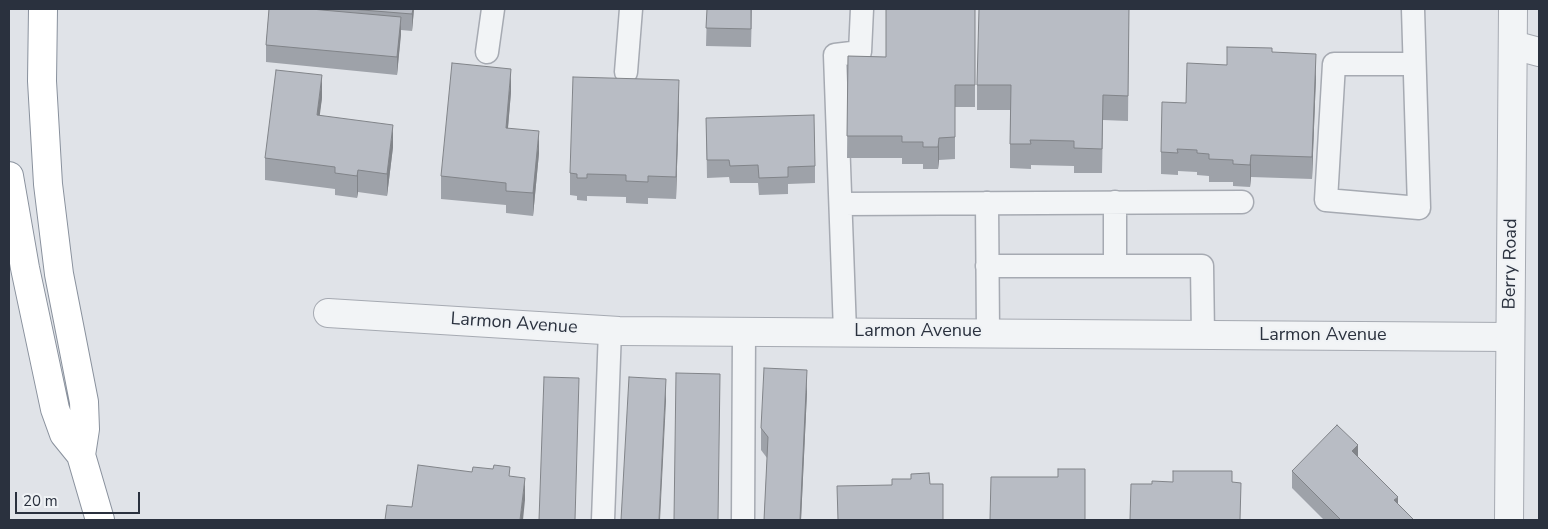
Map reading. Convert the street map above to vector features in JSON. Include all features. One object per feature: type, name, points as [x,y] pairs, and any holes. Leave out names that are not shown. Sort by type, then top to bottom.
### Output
[{"type":"highway","points":[[43,9],[42,80],[48,184],[59,274],[84,402],[85,429],[81,455]]},
{"type":"highway","points":[[9,176],[29,288],[55,409],[64,434],[81,455],[100,520]]},
{"type":"street","name":"Berry Road","points":[[1509,520],[1513,9]]},
{"type":"street","points":[[1513,45],[1539,52]]},
{"type":"street","name":"Larmon Avenue","points":[[328,313],[610,330],[744,333],[988,332],[1510,337]]},
{"type":"lane","points":[[487,52],[494,9]]},
{"type":"lane","points":[[626,72],[631,9]]},
{"type":"lane","points":[[845,332],[835,56],[860,52],[862,9]]},
{"type":"lane","points":[[1413,9],[1420,208],[1326,200],[1334,64],[1414,64]]},
{"type":"lane","points":[[1115,202],[1115,266]]},
{"type":"lane","points":[[840,204],[1242,202]]},
{"type":"lane","points":[[987,203],[988,332]]},
{"type":"lane","points":[[987,266],[1202,266],[1203,335]]},
{"type":"lane","points":[[603,520],[610,330]]},
{"type":"lane","points":[[743,520],[744,333]]},
{"type":"building","points":[[269,9],[311,9],[401,17],[397,57],[266,45]]},
{"type":"building","points":[[350,9],[413,9],[412,14]]},
{"type":"building","points":[[707,9],[751,9],[751,29],[706,28]]},
{"type":"building","points":[[886,9],[975,9],[975,85],[955,85],[955,137],[939,138],[938,147],[923,147],[923,142],[902,142],[902,136],[847,136],[848,56],[886,57]]},
{"type":"building","points":[[979,9],[1129,9],[1128,96],[1103,95],[1102,149],[1074,148],[1074,141],[1030,140],[1031,144],[1010,144],[1011,85],[977,85]]},
{"type":"building","points":[[1227,47],[1272,48],[1272,52],[1316,54],[1312,157],[1251,155],[1250,165],[1233,164],[1233,160],[1209,159],[1209,154],[1197,153],[1197,150],[1177,149],[1178,153],[1161,152],[1162,102],[1186,103],[1187,63],[1227,65]]},
{"type":"building","points":[[452,63],[511,69],[506,128],[539,131],[533,193],[506,191],[506,183],[441,176]]},
{"type":"building","points":[[276,70],[322,75],[317,115],[393,125],[387,174],[358,170],[357,176],[335,173],[335,167],[265,158]]},
{"type":"building","points":[[573,77],[679,80],[676,177],[648,176],[648,182],[626,181],[626,175],[587,174],[587,178],[577,178],[577,174],[570,173]]},
{"type":"building","points":[[814,115],[815,166],[788,167],[788,177],[759,178],[758,165],[730,166],[729,160],[707,160],[706,118]]},
{"type":"building","points":[[764,368],[807,370],[800,520],[764,520],[768,437],[761,428]]},
{"type":"building","points":[[676,373],[720,374],[718,520],[674,520]]},
{"type":"building","points":[[544,377],[579,378],[575,520],[539,520]]},
{"type":"building","points":[[629,377],[666,379],[659,520],[621,520]]},
{"type":"building","points":[[1337,425],[1358,445],[1352,451],[1398,497],[1394,500],[1414,520],[1341,520],[1292,471]]},
{"type":"building","points":[[418,465],[472,472],[473,467],[493,469],[494,465],[510,467],[509,476],[525,478],[520,520],[385,520],[387,505],[412,507]]},
{"type":"building","points":[[1058,469],[1085,469],[1085,520],[990,520],[991,477],[1058,477]]},
{"type":"building","points":[[1173,471],[1232,471],[1232,482],[1241,483],[1240,520],[1130,520],[1131,484],[1152,484],[1152,481],[1173,482]]},
{"type":"building","points":[[929,473],[930,484],[943,484],[943,520],[838,520],[837,486],[892,485],[892,479],[911,479],[911,474]]}]
